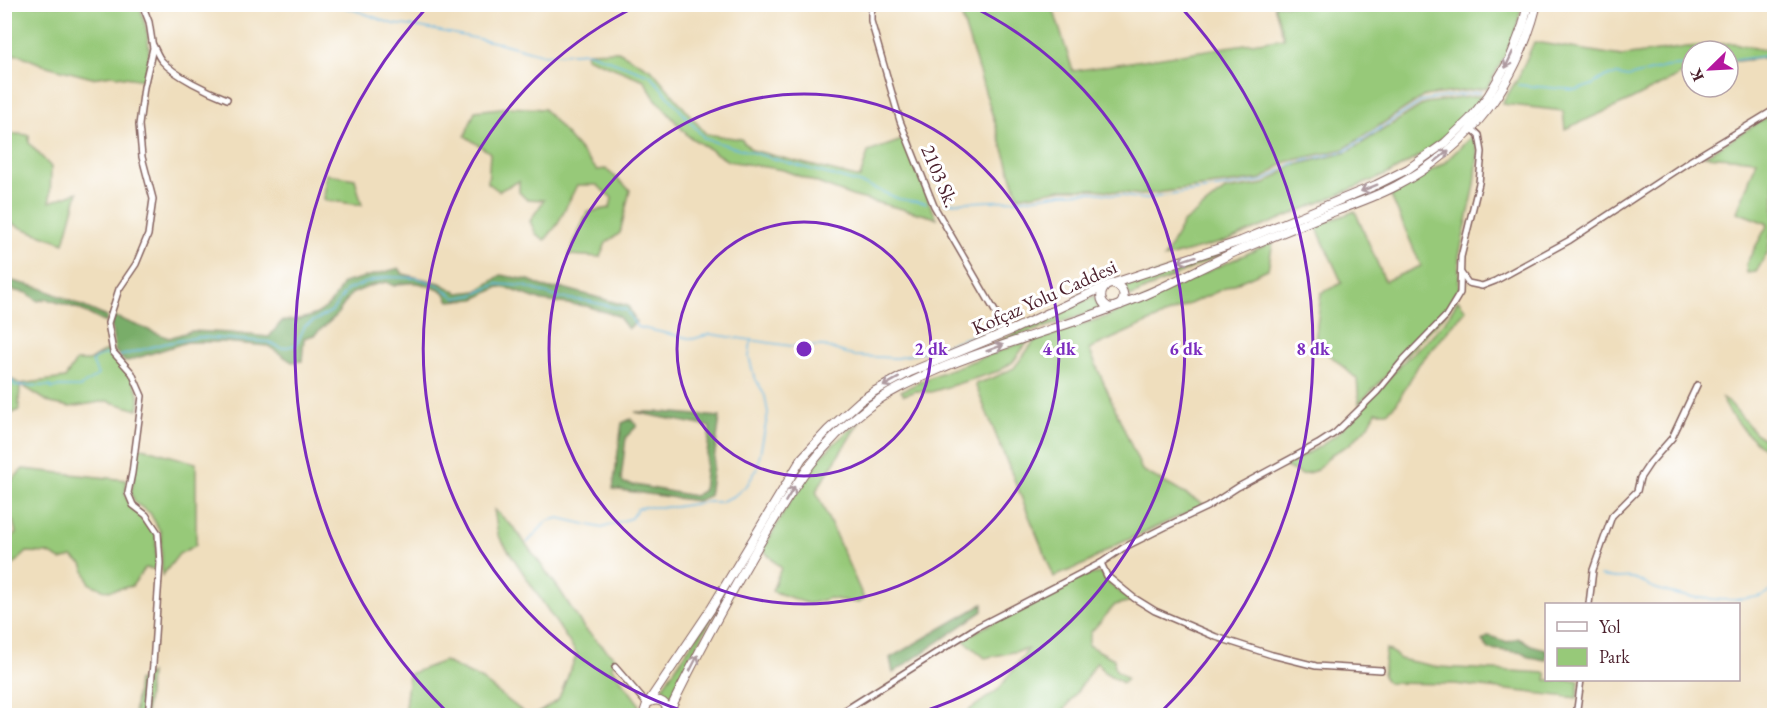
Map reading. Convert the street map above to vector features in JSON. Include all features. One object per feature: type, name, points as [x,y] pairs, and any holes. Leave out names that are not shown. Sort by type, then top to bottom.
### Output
[{"type":"main road","name":"Kofçaz Yolu Caddesi","points":[[646,710],[711,609],[792,473],[819,439],[860,401],[894,380],[1108,286],[1241,241],[1402,173],[1469,126],[1503,72],[1516,43],[1528,4]]},
{"type":"main road","name":"Kofçaz Yolu Caddesi","points":[[667,716],[724,606],[792,490],[808,465],[843,427],[877,400],[909,382],[981,353],[1115,307],[1232,254],[1395,186],[1440,158],[1491,106],[1509,79],[1522,53],[1537,4]]},
{"type":"main road","points":[[1108,286],[1119,286],[1124,292],[1124,300],[1115,307],[1104,304],[1102,301],[1101,294],[1108,286]]},
{"type":"main road","points":[[646,710],[658,700],[668,710],[667,716]]},
{"type":"street","points":[[142,4],[149,22],[153,48],[144,87],[140,125],[142,157],[153,199],[148,235],[136,264],[119,289],[108,323],[113,352],[132,373],[142,396],[128,493],[133,505],[146,515],[158,533],[160,563],[148,716]]},
{"type":"street","name":"2103 Sk.","points":[[874,4],[871,21],[900,121],[934,206],[1007,332]]},
{"type":"street","points":[[152,43],[162,62],[212,93],[227,99]]},
{"type":"street","points":[[1461,273],[1468,283],[1482,285],[1495,281],[1570,240],[1690,161],[1774,110]]},
{"type":"street","points":[[836,716],[977,627],[1101,563],[1123,548],[1207,507],[1335,433],[1377,392],[1446,316],[1460,292],[1461,257],[1479,183],[1482,152],[1479,135],[1469,126]]},
{"type":"street","points":[[1589,603],[1593,570],[1612,516],[1637,491],[1640,478],[1672,438],[1697,385]]},
{"type":"street","points":[[1101,563],[1107,576],[1134,598],[1155,611],[1216,637],[1316,666],[1381,670]]},
{"type":"street","points":[[615,667],[646,710]]},
{"type":"street","points":[[1576,716],[1581,681]]},
{"type":"green space","points":[[139,4],[149,42],[148,61],[143,80],[112,75],[92,78],[43,65],[20,55],[5,54],[5,5]]},
{"type":"green space","points":[[958,5],[1052,5],[1073,71],[1284,38],[1274,5],[1522,5],[1508,48],[1487,88],[1424,96],[1344,149],[1286,162],[1262,179],[1141,195],[1095,189],[1062,189],[1018,197]]},
{"type":"green space","points":[[1534,42],[1622,56],[1680,48],[1680,75],[1627,102],[1565,129],[1563,111],[1502,104],[1519,76]]},
{"type":"green space","points":[[1740,45],[1774,50],[1774,57],[1740,61]]},
{"type":"green space","points":[[618,51],[652,70],[706,134],[741,139],[752,150],[860,178],[868,152],[905,139],[937,218],[852,196],[783,170],[728,161],[688,136],[654,97],[644,80],[586,57],[587,52]]},
{"type":"green space","points":[[1483,95],[1441,140],[1390,173],[1230,240],[1164,258],[1183,223],[1225,190],[1265,184],[1292,166],[1348,152],[1425,103]]},
{"type":"green space","points":[[509,107],[544,109],[597,170],[606,169],[630,190],[620,233],[606,243],[600,257],[569,255],[587,212],[610,208],[612,198],[597,185],[577,185],[557,225],[545,240],[536,234],[530,221],[544,200],[526,199],[519,192],[519,181],[499,191],[488,183],[490,153],[465,136],[475,111]]},
{"type":"green space","points":[[1774,113],[1774,224],[1768,252],[1756,272],[1747,273],[1746,264],[1768,224],[1737,212],[1757,160],[1704,156]]},
{"type":"green space","points":[[4,133],[29,135],[29,143],[51,167],[50,202],[78,192],[64,243],[5,220]]},
{"type":"green space","points":[[1472,136],[1478,154],[1475,185],[1459,256],[1459,292],[1444,315],[1359,404],[1357,379],[1315,342],[1321,293],[1342,283],[1316,226],[1355,211],[1385,281],[1421,266],[1391,196],[1444,163]]},
{"type":"green space","points":[[326,174],[355,179],[362,205],[324,200]]},
{"type":"green space","points":[[1273,242],[1268,269],[1089,349],[1142,470],[1205,505],[1114,546],[1087,563],[1054,577],[975,384],[1014,368],[1036,339],[1108,316]]},
{"type":"green space","points":[[1226,252],[1130,297],[1124,284]]},
{"type":"green space","points":[[399,268],[403,274],[440,283],[458,293],[477,291],[501,275],[529,280],[549,289],[563,288],[628,306],[636,322],[628,329],[618,316],[586,306],[542,301],[499,287],[475,299],[449,301],[444,292],[425,285],[408,283],[394,286],[386,282],[351,294],[336,316],[314,335],[304,338],[302,361],[292,362],[268,346],[224,342],[187,342],[125,362],[115,351],[111,324],[113,316],[169,338],[191,331],[269,337],[282,321],[312,316],[326,308],[343,283]]},
{"type":"green space","points":[[4,279],[41,288],[107,317],[106,323],[79,309],[47,299],[38,301],[27,293],[5,289]]},
{"type":"green space","points":[[1094,296],[1099,310],[993,344]]},
{"type":"green space","points":[[1458,300],[1466,310],[1419,364],[1397,403],[1387,412],[1376,412],[1369,425],[1349,445],[1332,454],[1317,470],[1302,475],[1284,466],[1319,447],[1337,434],[1405,360],[1431,337]]},
{"type":"green space","points":[[1029,340],[1013,362],[999,371],[931,392],[916,391],[904,395],[901,391],[930,377]]},
{"type":"green space","points":[[106,350],[121,363],[134,384],[139,398],[138,410],[107,401],[70,407],[50,403],[20,384],[65,378],[76,361],[89,361]]},
{"type":"green space","points":[[5,376],[20,384],[19,410],[5,417]]},
{"type":"green space","points":[[1722,398],[1731,404],[1755,433],[1772,444],[1772,449],[1767,451],[1748,434],[1730,413]]},
{"type":"green space","points":[[635,412],[720,417],[709,496],[697,501],[613,489],[622,423],[631,419],[637,426],[626,437],[621,479],[624,483],[694,496],[703,491],[710,427]]},
{"type":"green space","points":[[860,421],[816,491],[864,599],[859,603],[829,598],[809,604],[772,591],[781,568],[763,550],[813,466],[829,448]]},
{"type":"green space","points":[[139,447],[196,463],[196,545],[179,554],[162,576],[161,533],[150,513],[135,503],[131,493]]},
{"type":"green space","points":[[23,469],[127,480],[125,494],[130,507],[144,518],[156,535],[156,569],[145,568],[132,586],[108,591],[90,584],[82,564],[72,557],[61,560],[48,553],[27,552],[7,571],[8,595],[5,595],[5,544],[16,533],[13,521],[5,516],[5,487]]},
{"type":"green space","points":[[494,509],[514,528],[559,589],[584,628],[617,660],[611,666],[639,704],[635,715],[535,715],[558,700],[577,654],[498,535]]},
{"type":"green space","points":[[1101,573],[1112,586],[1132,601],[1115,605],[1091,632],[1088,645],[1114,659],[1115,669],[1127,679],[1123,683],[1104,672],[1097,662],[1063,715],[961,716],[999,689],[1028,649],[985,658],[962,639],[1083,576]]},
{"type":"green space","points":[[983,604],[983,611],[893,673],[890,658]]},
{"type":"green space","points":[[717,607],[669,701],[658,694]]},
{"type":"green space","points":[[1489,636],[1508,642],[1518,638],[1545,649],[1545,660],[1529,657],[1525,653],[1489,649],[1482,641]]},
{"type":"green space","points":[[1386,649],[1400,659],[1438,667],[1545,673],[1545,681],[1579,681],[1577,698],[1455,684],[1388,683],[1383,676]]},
{"type":"green space","points":[[444,661],[482,680],[527,715],[404,715],[409,674]]},
{"type":"green space","points":[[150,673],[146,715],[134,716],[138,681]]},
{"type":"waterway","points":[[334,4],[393,24],[420,27],[504,44],[544,55],[587,52],[650,75],[705,139],[869,186],[899,199],[926,203]]},
{"type":"waterway","points":[[1740,59],[1774,55]]},
{"type":"waterway","points":[[1518,85],[1577,90],[1592,85],[1606,76],[1628,77],[1666,67],[1680,66]]},
{"type":"waterway","points":[[944,203],[1018,200],[1063,193],[1093,192],[1144,199],[1264,181],[1291,164],[1345,151],[1424,100],[1481,92]]},
{"type":"waterway","points":[[120,356],[162,344],[199,337],[268,342],[282,348],[296,345],[305,326],[332,311],[347,290],[386,277],[418,278],[438,285],[456,298],[473,295],[497,284],[524,286],[559,298],[587,301],[626,310],[637,327],[693,339],[710,334],[791,346],[824,346],[854,356],[897,358],[931,350],[997,327]]},
{"type":"waterway","points":[[528,542],[547,521],[559,518],[602,528],[631,518],[637,509],[643,507],[674,507],[720,502],[734,496],[747,485],[757,469],[768,413],[765,396],[754,376],[749,357],[751,341]]},
{"type":"waterway","points":[[4,386],[13,381],[15,386],[51,386],[52,389],[80,387],[98,375],[92,361],[102,355],[112,355]]},
{"type":"waterway","points":[[1600,576],[1632,578],[1669,593],[1717,600],[1750,598],[1774,589]]}]
